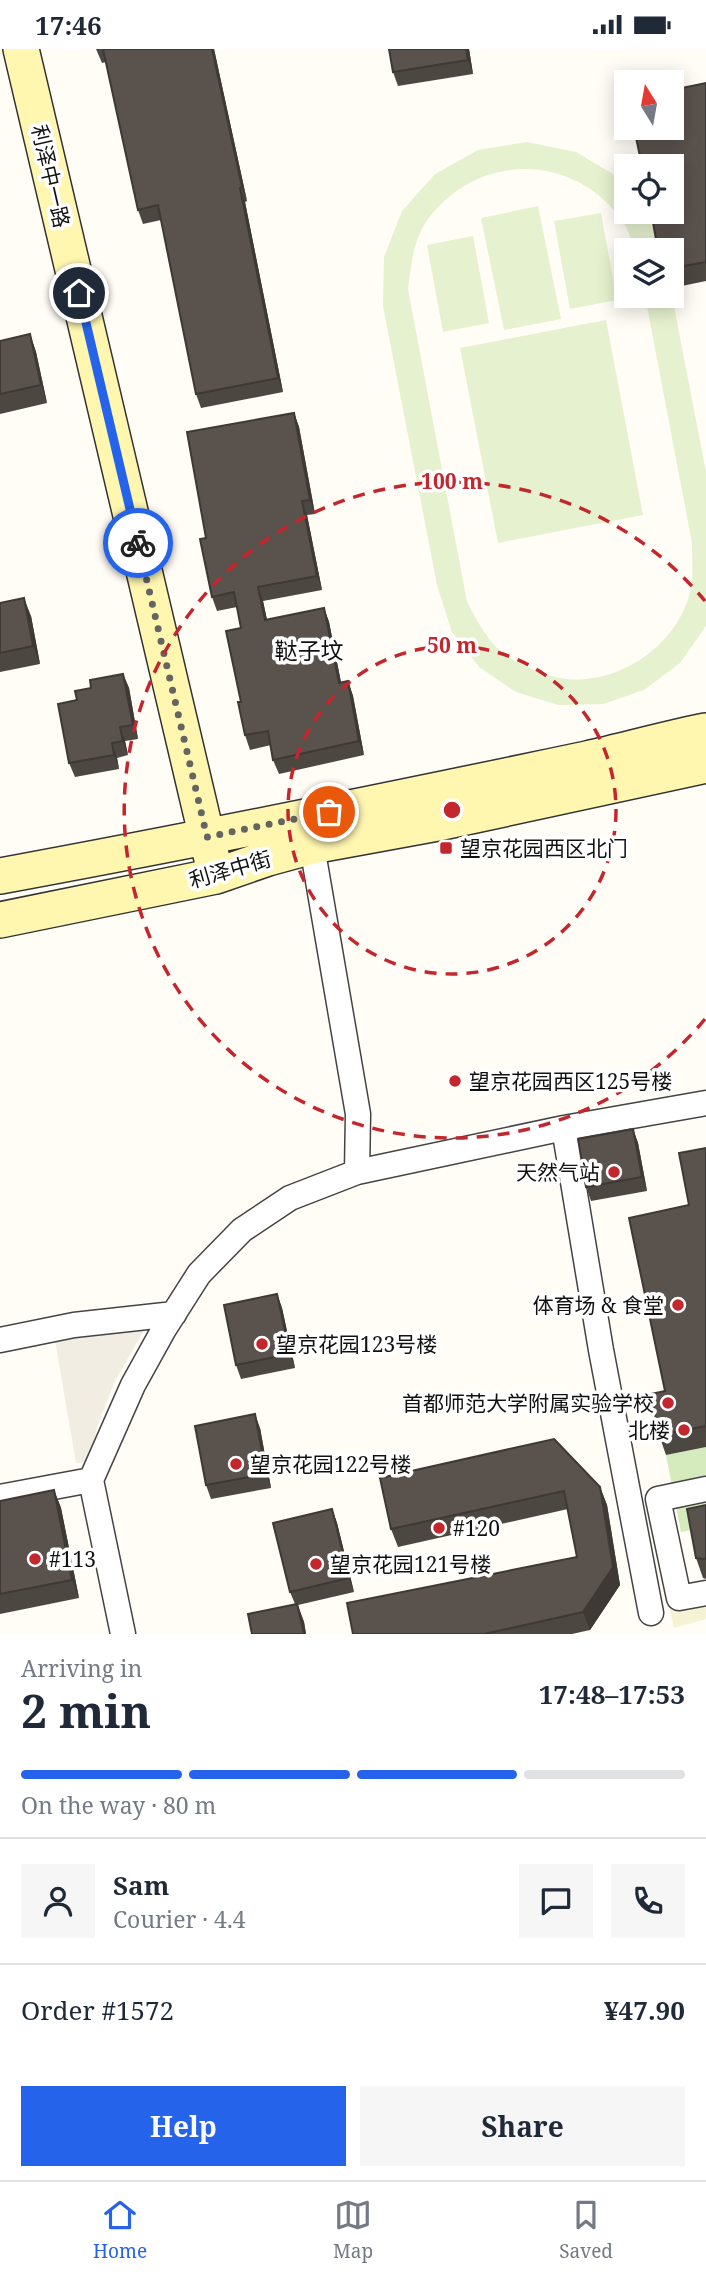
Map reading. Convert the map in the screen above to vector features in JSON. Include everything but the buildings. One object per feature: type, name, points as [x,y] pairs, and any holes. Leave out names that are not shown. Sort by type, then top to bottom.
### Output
[{"type":"street","name":"利泽中一路","points":[[21,49],[216,876]]},
{"type":"street","name":"利泽中街","points":[[0,876],[207,837],[591,758],[706,731]]},
{"type":"street","name":"利泽中街","points":[[0,920],[216,876],[312,846],[443,822],[706,765]]},
{"type":"street","points":[[312,846],[358,1114],[357,1172]]},
{"type":"street","points":[[123,1634],[91,1480],[132,1385],[174,1314],[200,1274],[242,1230],[289,1198],[357,1172],[564,1128],[706,1103]]},
{"type":"street","points":[[564,1128],[601,1350],[651,1613]]},
{"type":"street","points":[[0,1340],[74,1325],[174,1314]]},
{"type":"street","points":[[0,1497],[91,1480]]},
{"type":"street","points":[[706,1489],[657,1499],[679,1598],[706,1593]]},
{"type":"shaded area","points":[[144,1330],[114,1383],[98,1424],[89,1462],[76,1463],[55,1340],[102,1332]]},
{"type":"shaded area","points":[[706,1597],[706,1619],[674,1628],[669,1605]]},
{"type":"green space","points":[[527,142],[576,152],[614,175],[614,212],[605,201],[581,183],[554,173],[526,169],[498,172],[471,182],[447,199],[426,222],[415,246],[408,289],[467,602],[486,635],[498,649],[539,672],[576,680],[604,676],[622,669],[640,660],[669,634],[688,600],[692,581],[692,543],[647,308],[674,308],[706,472],[706,626],[680,663],[644,690],[603,704],[558,705],[516,692],[479,667],[452,632],[437,585],[383,306],[384,257],[402,211],[435,174],[478,150]]},
{"type":"green space","points":[[538,206],[561,319],[504,330],[481,218]]},
{"type":"green space","points":[[601,213],[614,284],[614,301],[570,309],[554,221]]},
{"type":"green space","points":[[651,224],[656,238],[630,238],[625,225]]},
{"type":"green space","points":[[473,236],[489,323],[443,332],[427,245]]},
{"type":"green space","points":[[606,320],[643,515],[498,543],[460,348]]},
{"type":"green space","points":[[706,1447],[706,1527],[681,1532],[666,1455]]},
{"type":"way so far","points":[[138,543],[207,837],[329,812]]},
{"type":"place","name":"望京花园西区北门","points":[[446,848]]},
{"type":"place","name":"望京花园西区125号楼","points":[[455,1081]]},
{"type":"place","name":"天然气站","points":[[614,1172]]},
{"type":"place","name":"体育场 & 食堂","points":[[678,1305]]},
{"type":"place","name":"望京花园123号楼","points":[[262,1344]]},
{"type":"place","name":"首都师范大学附属实验学校","points":[[668,1403]]},
{"type":"place","name":"北楼","points":[[684,1430]]},
{"type":"place","name":"望京花园122号楼","points":[[236,1464]]},
{"type":"place","name":"#120","points":[[439,1528]]},
{"type":"place","name":"#113","points":[[35,1559]]},
{"type":"place","name":"望京花园121号楼","points":[[316,1564]]},
{"type":"district","name":"鞑子坟","points":[[309,650]]},
{"type":"route","points":[[79,293],[138,543]]}]
